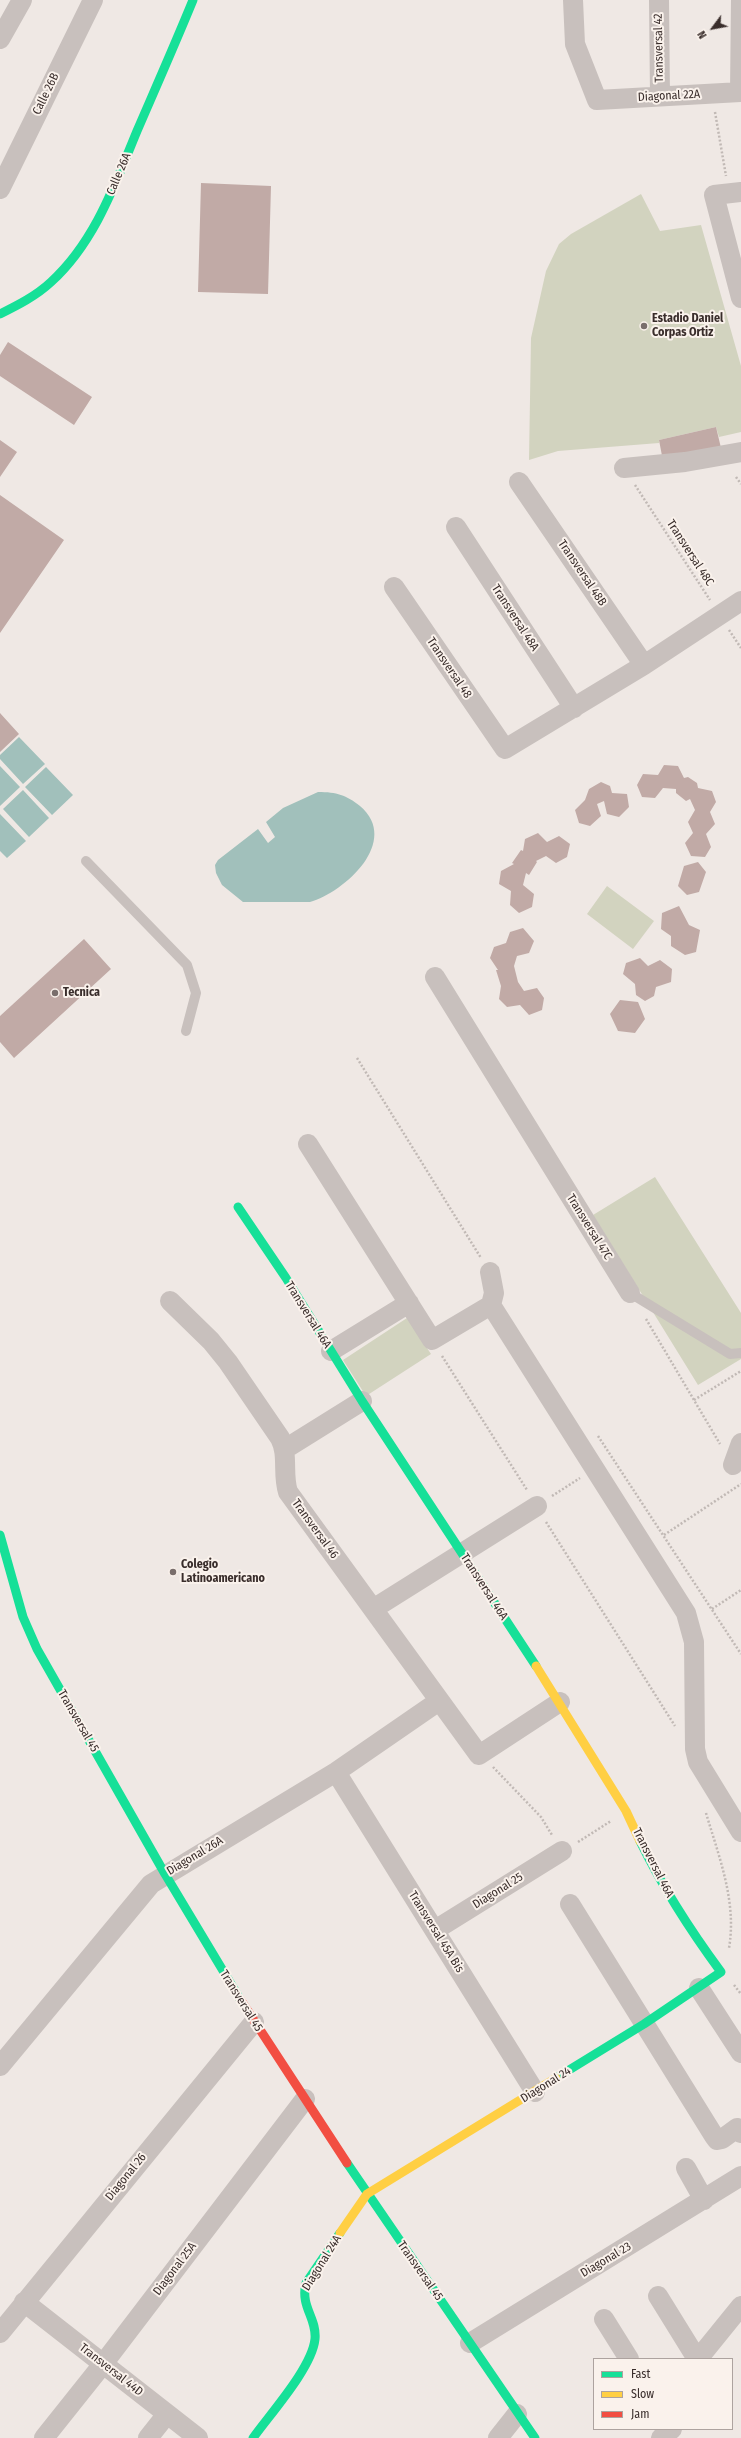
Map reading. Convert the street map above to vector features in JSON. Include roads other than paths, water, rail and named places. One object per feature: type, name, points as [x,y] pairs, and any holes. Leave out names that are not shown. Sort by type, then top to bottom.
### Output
[{"type":"street","points":[[0,39],[22,0]]},
{"type":"street","name":"Calle 26B","points":[[0,188],[93,0]]},
{"type":"street","name":"Calle 26A","points":[[0,314],[15,308],[36,294],[55,277],[90,235],[193,0]]},
{"type":"street","name":"Diagonal 22A","points":[[573,0],[575,44],[597,100],[741,92]]},
{"type":"street","name":"Transversal 42","points":[[658,0],[660,96]]},
{"type":"street","points":[[741,0],[741,92]]},
{"type":"street","points":[[728,193],[741,298]]},
{"type":"street","points":[[624,468],[685,462],[741,452]]},
{"type":"street","name":"Transversal 48B","points":[[519,482],[644,665]]},
{"type":"street","name":"Transversal 48A","points":[[456,528],[574,708]]},
{"type":"street","name":"Transversal 48","points":[[394,587],[505,749],[574,708]]},
{"type":"street","points":[[574,708],[644,665],[741,601]]},
{"type":"street","name":"Transversal 47C","points":[[435,977],[630,1293]]},
{"type":"street","points":[[308,1144],[432,1340],[491,1305],[494,1293],[490,1272]]},
{"type":"street","name":"Transversal 46A","points":[[238,1207],[362,1401],[560,1702],[626,1811],[661,1883],[686,1924],[721,1972]]},
{"type":"street","points":[[170,1301],[211,1341],[228,1362],[285,1449],[362,1401]]},
{"type":"street","points":[[331,1351],[409,1303]]},
{"type":"street","points":[[491,1305],[594,1470],[686,1613],[694,1642],[695,1749],[698,1762],[741,1832]]},
{"type":"street","points":[[733,1465],[741,1443]]},
{"type":"street","name":"Transversal 46","points":[[285,1449],[285,1477],[288,1492],[479,1755],[560,1702]]},
{"type":"street","points":[[373,1609],[536,1506]]},
{"type":"street","name":"Transversal 45","points":[[0,1535],[23,1617],[37,1648],[165,1874],[254,2022],[367,2194],[470,2342],[516,2414],[535,2438]]},
{"type":"street","name":"Diagonal 26A","points":[[0,2066],[135,1900],[151,1884],[165,1874],[336,1772],[439,1701]]},
{"type":"street","name":"Transversal 45A Bis","points":[[336,1772],[535,2092]]},
{"type":"street","name":"Diagonal 25","points":[[434,1930],[562,1851]]},
{"type":"street","points":[[570,1904],[717,2140],[722,2139],[740,2126]]},
{"type":"street","name":"Diagonal 24","points":[[367,2194],[644,2024],[721,1972]]},
{"type":"street","points":[[699,1988],[741,2053]]},
{"type":"street","name":"Diagonal 26","points":[[0,2333],[254,2022]]},
{"type":"street","name":"Diagonal 25A","points":[[44,2438],[103,2364],[305,2099]]},
{"type":"street","points":[[686,2168],[704,2200]]},
{"type":"street","name":"Diagonal 23","points":[[470,2342],[741,2176]]},
{"type":"street","name":"Diagonal 24A","points":[[253,2438],[311,2356],[315,2329],[302,2295],[306,2283],[367,2194]]},
{"type":"street","points":[[658,2296],[697,2358]]},
{"type":"street","name":"Transversal 44D","points":[[24,2302],[198,2438]]},
{"type":"street","points":[[699,2358],[741,2306]]},
{"type":"street","points":[[604,2319],[628,2358]]},
{"type":"street","points":[[148,2438],[167,2414]]},
{"type":"street","points":[[498,2438],[516,2414]]},
{"type":"lane","points":[[86,861],[187,965],[196,993],[186,1031]]},
{"type":"lane","points":[[630,1293],[730,1354],[741,1354]]},
{"type":"water","points":[[19,737],[45,764],[23,784],[0,759],[0,755]]},
{"type":"water","points":[[0,766],[20,787],[0,806]]},
{"type":"water","points":[[46,767],[73,795],[52,815],[25,787]]},
{"type":"water","points":[[23,790],[49,818],[29,837],[3,809]]},
{"type":"water","points":[[318,792],[336,794],[350,799],[360,806],[371,820],[374,834],[371,849],[364,863],[352,876],[338,888],[310,902],[243,902],[222,885],[216,873],[215,865],[218,860],[258,829],[268,843],[275,837],[266,822],[283,808]]},
{"type":"water","points":[[0,814],[26,841],[7,858],[0,851]]},
{"type":"place","name":"Estadio Daniel Corpas Ortiz","points":[[644,326]]},
{"type":"place","name":"Tecnica","points":[[55,993]]},
{"type":"place","name":"Colegio Latinoamericano","points":[[173,1572]]}]
